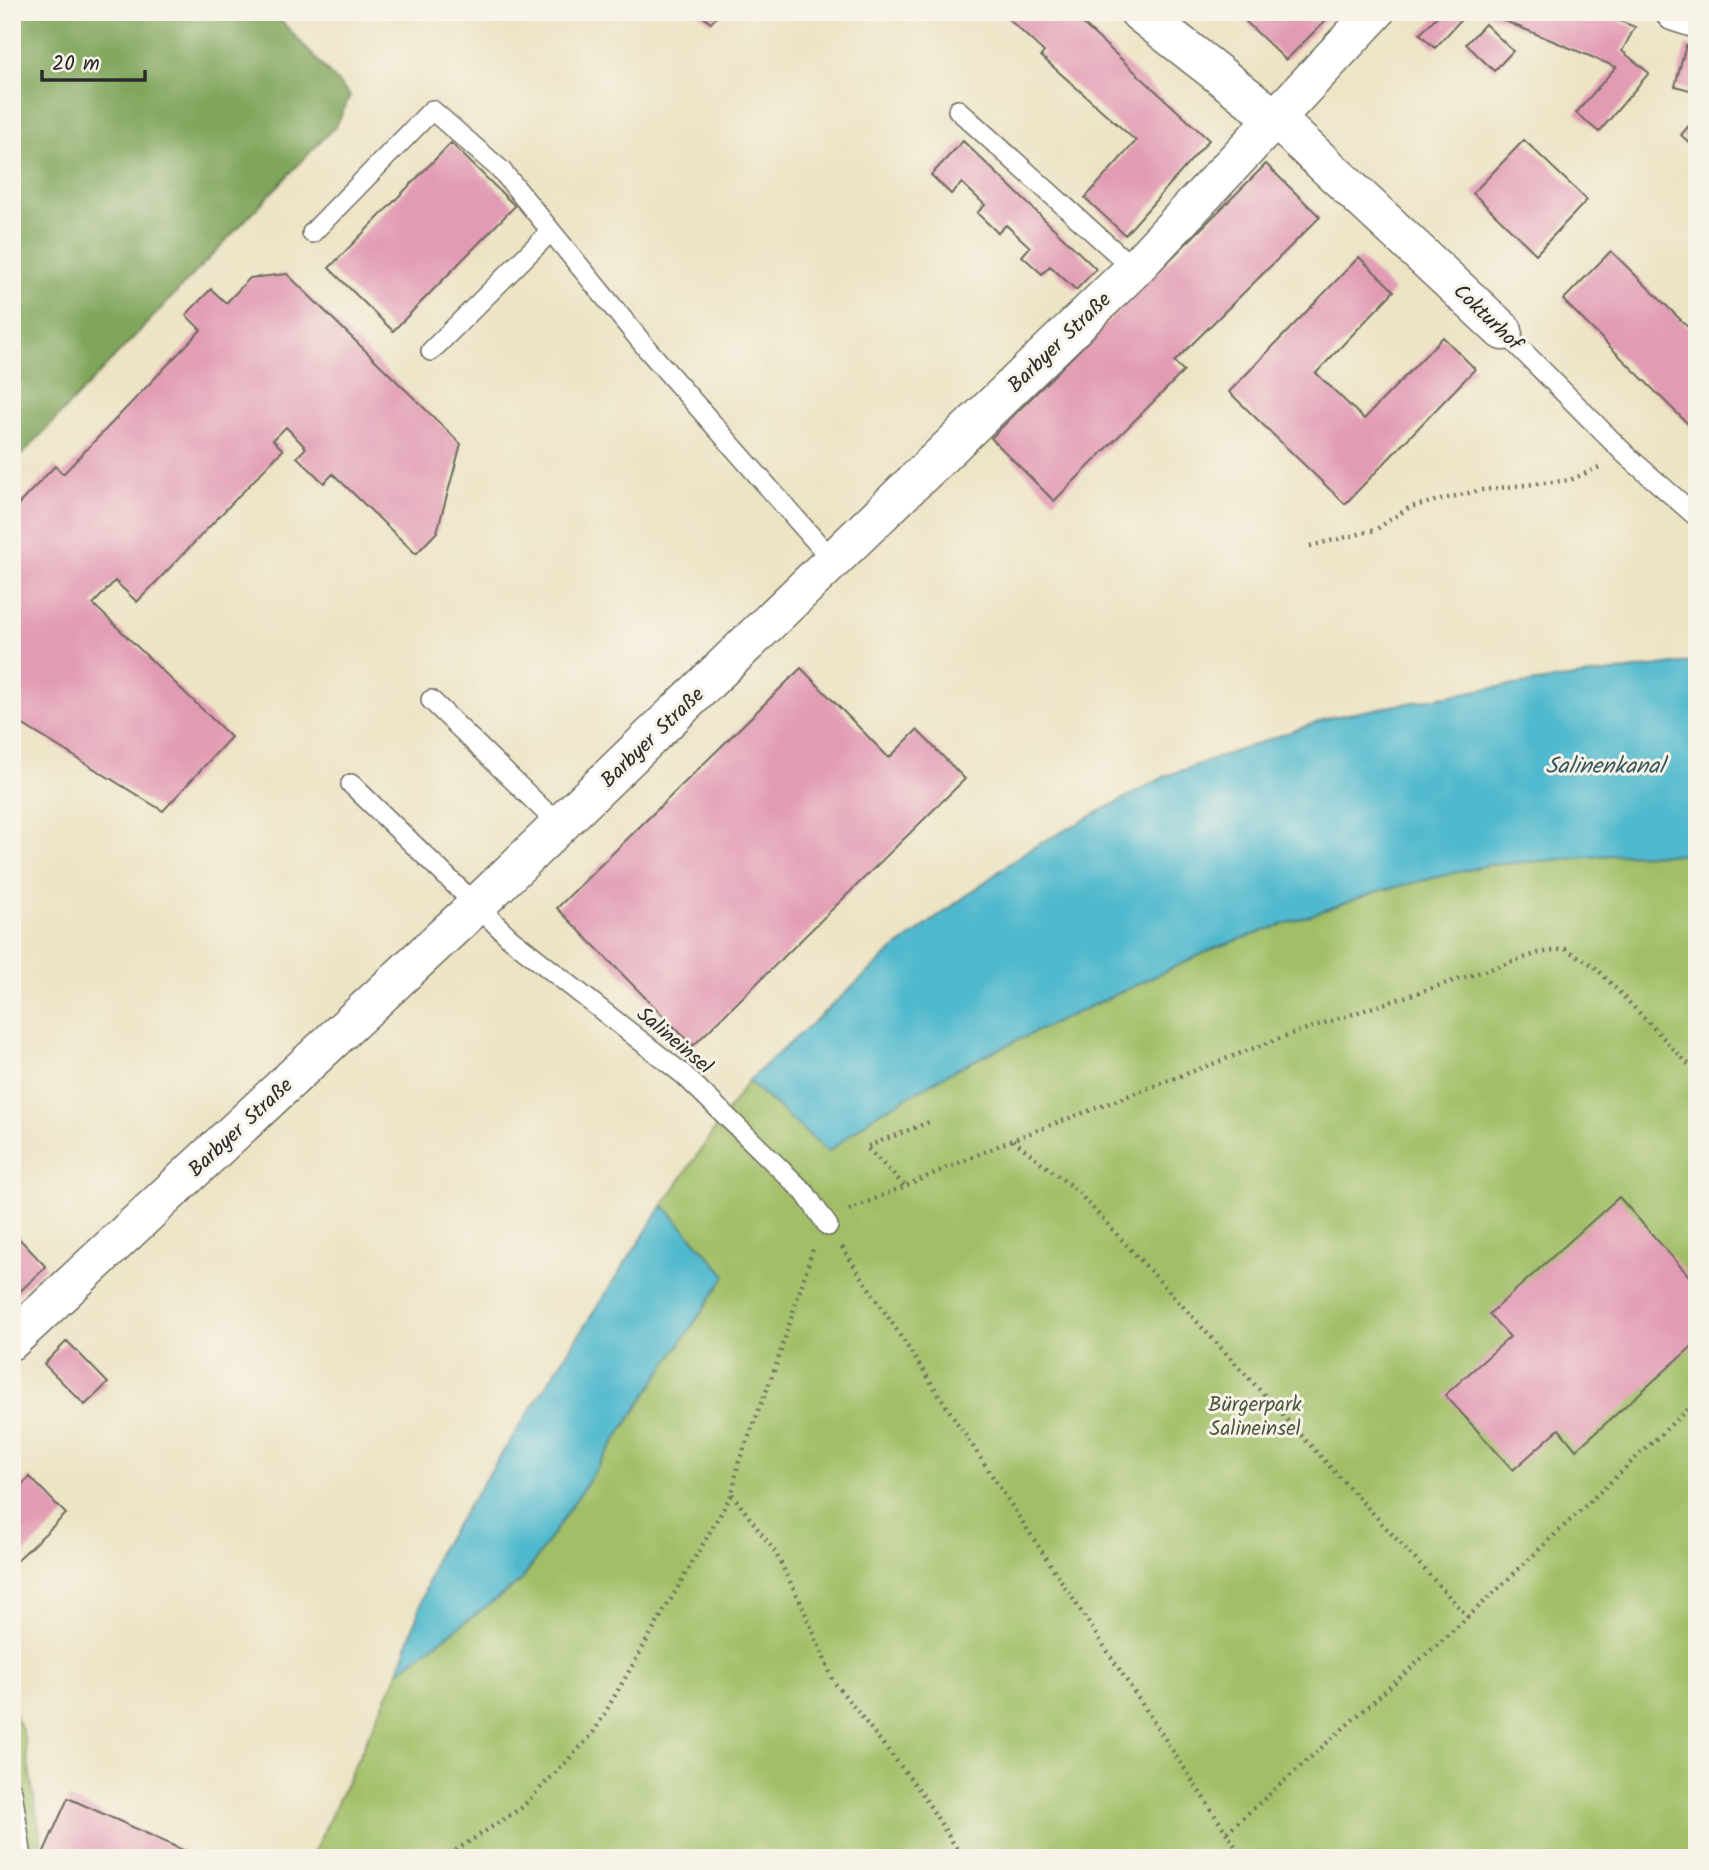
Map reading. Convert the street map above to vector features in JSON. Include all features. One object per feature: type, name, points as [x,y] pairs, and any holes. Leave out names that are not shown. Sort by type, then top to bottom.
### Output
[{"type":"street","name":"Cokturhof","points":[[1139,12],[1277,120],[1503,331]]},
{"type":"street","name":"Barbyer Straße","points":[[12,1340],[560,826],[1134,269],[1277,120],[1375,12]]},
{"type":"street","points":[[1675,12],[1697,19]]},
{"type":"lane","points":[[312,233],[432,110],[502,171],[648,350],[834,561]]},
{"type":"lane","points":[[958,110],[1134,269]]},
{"type":"lane","points":[[431,351],[551,231]]},
{"type":"lane","name":"Cokturhof","points":[[1503,331],[1626,455],[1697,517]]},
{"type":"lane","points":[[431,700],[560,826]]},
{"type":"lane","name":"Salineinsel","points":[[351,784],[478,904],[510,938],[684,1075],[805,1193],[828,1226]]},
{"type":"lane","points":[[12,1791],[22,1858]]},
{"type":"path","points":[[1310,547],[1375,530],[1410,507],[1480,490],[1570,480],[1626,455]]},
{"type":"path","points":[[444,1858],[521,1808],[592,1735],[732,1494],[738,1464],[776,1366],[811,1251],[828,1226],[852,1208],[1012,1140],[1291,1034],[1539,953],[1565,949],[1594,966],[1697,1073]]},
{"type":"path","points":[[904,1185],[866,1147],[929,1122]]},
{"type":"path","points":[[1012,1140],[1077,1191],[1468,1618]]},
{"type":"path","points":[[828,1226],[1243,1858]]},
{"type":"path","points":[[1227,1832],[1468,1618],[1697,1400]]},
{"type":"path","points":[[732,1494],[775,1552],[834,1682],[920,1792],[958,1855],[963,1858]]},
{"type":"green space","points":[[12,12],[273,12],[350,96],[337,124],[12,465]]},
{"type":"green space","name":"Bürgerpark Salineinsel","points":[[1625,854],[1697,855],[1697,1858],[311,1858],[399,1671],[522,1580],[726,1275],[663,1205],[748,1081],[828,1152],[875,1115],[960,1067],[1215,948],[1379,891],[1488,865]]},
{"type":"green space","points":[[12,1708],[23,1732],[44,1858],[12,1858]]},
{"type":"water","name":"Salinenkanal","points":[[1697,661],[1697,855],[1625,854],[1488,865],[1379,891],[1215,948],[960,1067],[875,1115],[828,1152],[748,1081],[893,950],[1028,850],[1166,776],[1332,717],[1485,689]]},
{"type":"water","points":[[663,1205],[726,1275],[522,1580],[399,1671],[437,1554]]},
{"type":"building","points":[[697,12],[720,12],[711,23]]},
{"type":"building","points":[[1001,12],[1070,12],[1209,140],[1125,235],[1085,198],[1136,141],[1041,56],[1044,52]]},
{"type":"building","points":[[1244,12],[1334,12],[1286,60],[1240,16]]},
{"type":"building","points":[[1441,12],[1468,12],[1435,48],[1420,34]]},
{"type":"building","points":[[1483,12],[1597,12],[1635,27],[1622,51],[1649,73],[1599,132],[1576,113],[1616,67]]},
{"type":"building","points":[[1485,24],[1513,51],[1494,71],[1466,44]]},
{"type":"building","points":[[1686,45],[1697,48],[1697,92],[1675,86]]},
{"type":"building","points":[[1697,116],[1697,150],[1681,135]]},
{"type":"building","points":[[1524,140],[1587,200],[1536,254],[1473,193]]},
{"type":"building","points":[[963,141],[1096,269],[1076,290],[1050,266],[1042,274],[1022,256],[1030,247],[1006,225],[998,233],[977,213],[985,205],[962,183],[951,194],[931,175]]},
{"type":"building","points":[[451,143],[515,206],[393,331],[329,268]]},
{"type":"building","points":[[1266,164],[1320,217],[1174,362],[1184,371],[1054,501],[991,438]]},
{"type":"building","points":[[1611,251],[1697,336],[1697,433],[1563,300]]},
{"type":"building","points":[[1359,257],[1394,291],[1316,373],[1364,419],[1443,337],[1475,369],[1345,504],[1229,392]]},
{"type":"building","points":[[287,274],[461,444],[437,532],[416,554],[333,474],[324,483],[297,457],[306,448],[286,427],[273,440],[283,450],[137,602],[115,581],[93,604],[231,737],[163,811],[12,718],[12,511],[55,466],[63,474],[201,330],[186,315],[211,289],[226,303],[250,278]]},
{"type":"building","points":[[801,668],[889,758],[917,730],[965,779],[693,1046],[557,908]]},
{"type":"building","points":[[1619,1197],[1697,1285],[1697,1342],[1576,1450],[1559,1429],[1513,1470],[1445,1395],[1510,1337],[1489,1314]]},
{"type":"building","points":[[12,1231],[46,1267],[17,1294],[12,1289]]},
{"type":"building","points":[[67,1341],[108,1383],[85,1405],[44,1364]]},
{"type":"building","points":[[30,1477],[66,1514],[12,1565],[12,1494]]},
{"type":"building","points":[[68,1798],[128,1825],[200,1858],[41,1858]]}]
